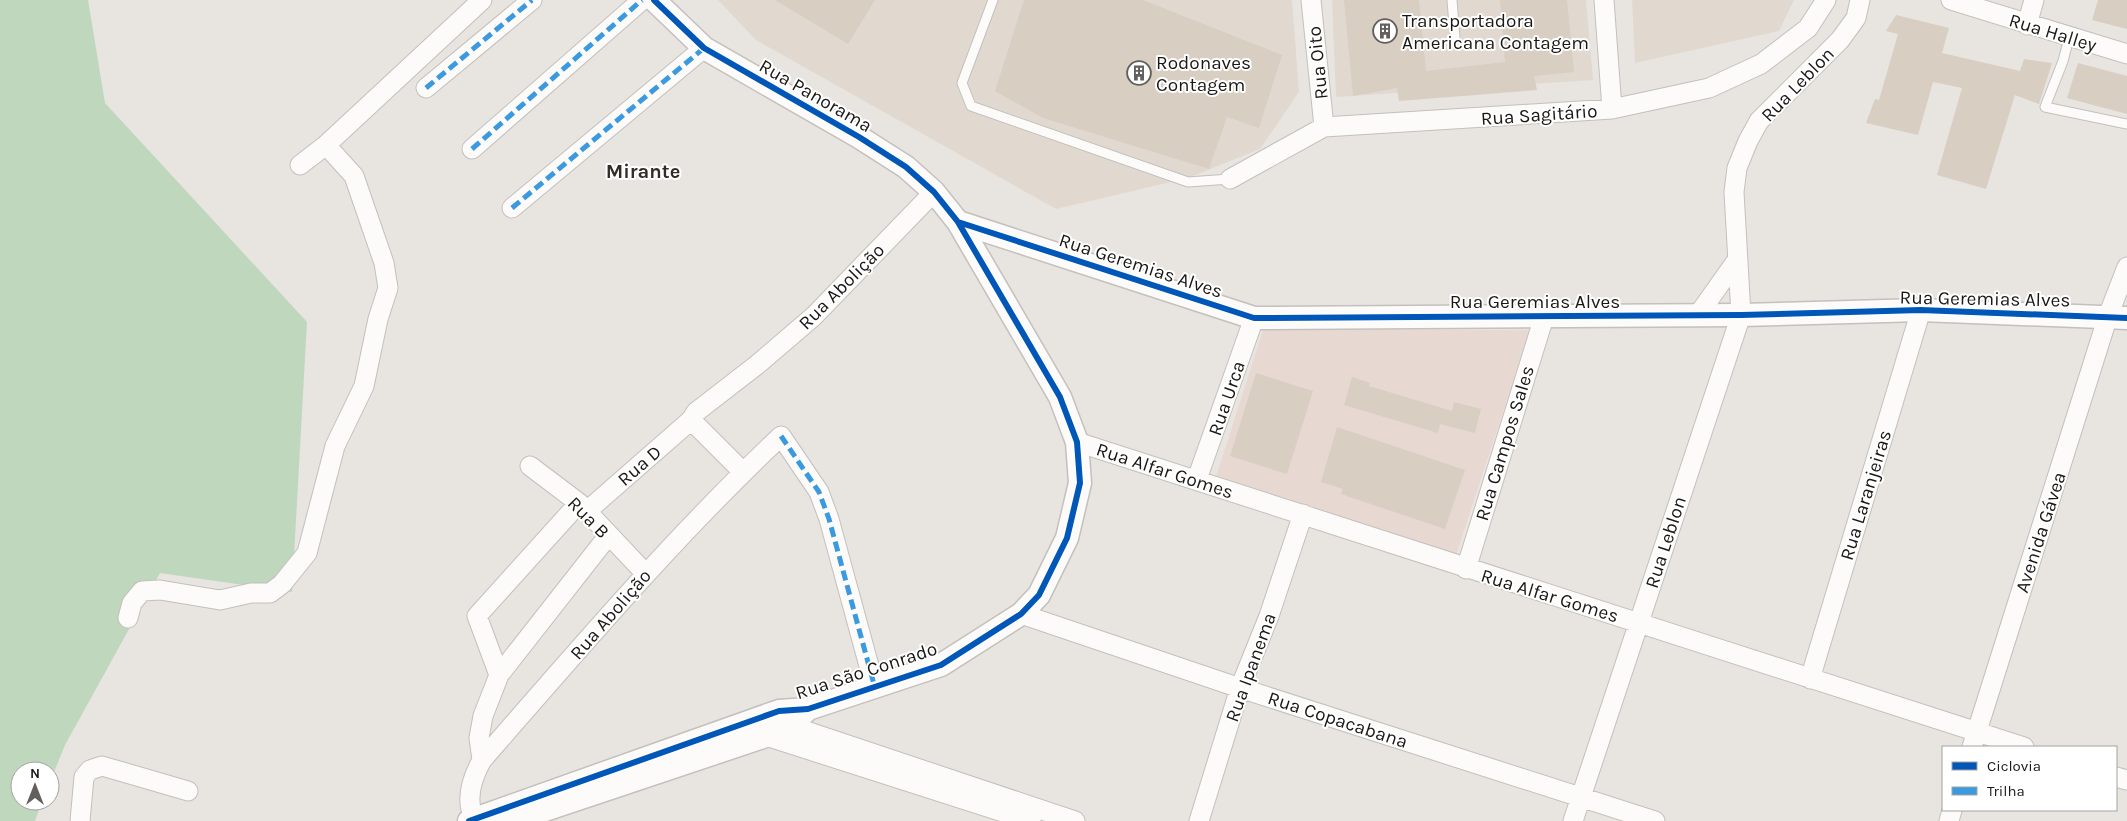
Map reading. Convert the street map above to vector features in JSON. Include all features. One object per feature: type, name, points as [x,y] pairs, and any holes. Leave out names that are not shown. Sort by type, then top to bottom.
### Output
[{"type":"street","points":[[300,165],[326,145],[482,0]]},
{"type":"street","points":[[426,88],[532,0]]},
{"type":"street","points":[[472,149],[642,0]]},
{"type":"street","name":"Rua Panorama","points":[[654,0],[704,48],[859,137],[906,167],[934,192],[958,222]]},
{"type":"street","name":"Rua Oito","points":[[1311,0],[1324,127]]},
{"type":"street","points":[[1604,0],[1612,109]]},
{"type":"street","name":"Rua Sagitário","points":[[1230,179],[1324,127],[1612,109],[1708,88],[1761,64],[1808,28],[1826,0]]},
{"type":"street","name":"Rua Leblon","points":[[1573,821],[1741,315],[1736,260],[1734,192],[1737,168],[1759,121],[1773,104],[1840,40],[1856,18],[1860,0]]},
{"type":"street","name":"Rua Halley","points":[[1951,0],[2069,38],[2127,54]]},
{"type":"street","points":[[2027,25],[2034,0]]},
{"type":"street","points":[[512,208],[704,48]]},
{"type":"street","points":[[128,618],[132,603],[142,591],[160,590],[220,600],[251,593],[270,592],[282,584],[307,553],[335,446],[364,386],[378,319],[388,288],[384,263],[354,176],[326,145]]},
{"type":"street","name":"Rua Abolição","points":[[624,460],[683,415],[694,416],[814,316],[934,192]]},
{"type":"street","name":"Rua Geremias Alves","points":[[958,222],[1254,318],[1741,315],[1921,310],[2118,317]]},
{"type":"street","name":"Rua São Conrado","points":[[512,821],[808,708],[875,688],[941,665],[1022,614],[1039,595],[1067,538],[1080,483],[1077,442],[1060,397],[958,222]]},
{"type":"street","points":[[1698,315],[1736,260]]},
{"type":"street","name":"Avenida Gávea","points":[[1974,740],[2118,317],[2127,266]]},
{"type":"street","name":"Rua Laranjeiras","points":[[1810,680],[1921,310]]},
{"type":"street","name":"Rua Campos Sales","points":[[1466,569],[1544,317]]},
{"type":"street","name":"Rua Urca","points":[[1197,479],[1254,318]]},
{"type":"street","points":[[694,416],[742,472]]},
{"type":"street","name":"Rua D","points":[[583,507],[694,416]]},
{"type":"street","name":"Rua Abolição","points":[[473,820],[470,789],[474,774],[482,760],[645,573],[742,472],[781,436],[819,492],[829,519],[875,688]]},
{"type":"street","name":"Rua Alfar Gomes","points":[[1077,442],[1197,479],[1466,569],[1638,622],[1810,680],[1974,740],[2017,746]]},
{"type":"street","name":"Rua B","points":[[530,466],[583,507],[608,536],[645,573]]},
{"type":"street","points":[[498,675],[477,616],[583,507]]},
{"type":"street","name":"Rua Ipanema","points":[[1200,821],[1240,688],[1269,616],[1303,514]]},
{"type":"street","points":[[482,760],[479,738],[483,716],[498,675],[608,536]]},
{"type":"street","name":"Rua Copacabana","points":[[1022,614],[1240,688],[1655,821]]},
{"type":"street","points":[[785,718],[860,758]]},
{"type":"street","points":[[761,727],[860,758],[1028,815],[1075,821]]},
{"type":"street","name":"Rua São Conrado","points":[[473,820],[761,727]]},
{"type":"street","points":[[80,821],[84,777],[90,770],[102,766],[188,791]]},
{"type":"lane","points":[[993,0],[962,83],[971,106],[1188,182],[1230,179]]},
{"type":"lane","points":[[1452,0],[1455,38]]},
{"type":"lane","points":[[2069,38],[2063,61],[2045,107],[2127,124]]},
{"type":"shaded area","points":[[718,0],[1292,0],[1299,92],[1260,149],[1188,178],[1056,209],[756,40]]},
{"type":"shaded area","name":"Transportadora Americana Contagem","points":[[1332,0],[1586,0],[1593,80],[1336,97]]},
{"type":"shaded area","points":[[1632,0],[1794,0],[1779,31],[1635,63]]},
{"type":"shaded area","points":[[1263,330],[1530,330],[1456,555],[1216,477]]},
{"type":"green space","points":[[0,0],[88,0],[105,103],[307,322],[292,592],[160,573],[65,745],[59,761],[10,761],[10,811],[38,811],[35,821],[0,821]]},
{"type":"building","points":[[775,0],[875,0],[848,44]]},
{"type":"building","name":"Rodonaves Contagem","points":[[1024,0],[1143,0],[1282,55],[1259,128],[1227,117],[1209,169],[1043,118],[995,91]]},
{"type":"building","name":"Transportadora Americana Contagem","points":[[1344,0],[1419,0],[1426,71],[1505,62],[1500,0],[1567,0],[1574,72],[1534,76],[1537,90],[1399,101],[1397,88],[1353,96]]},
{"type":"building","points":[[2098,0],[2127,0],[2127,29],[2092,20]]},
{"type":"building","points":[[1896,15],[1949,28],[1942,53],[2020,71],[2024,59],[2052,63],[2039,104],[2015,95],[1986,189],[1937,175],[1962,88],[1933,82],[1918,135],[1866,123],[1875,99],[1879,100],[1898,34],[1886,31]]},
{"type":"building","points":[[2078,63],[2127,76],[2127,114],[2067,98]]},
{"type":"building","points":[[1256,373],[1313,391],[1287,474],[1230,456]]},
{"type":"building","points":[[1352,377],[1370,383],[1369,386],[1452,411],[1454,402],[1481,409],[1475,433],[1440,424],[1438,433],[1344,405]]},
{"type":"building","points":[[1337,427],[1465,470],[1445,529],[1341,494],[1343,489],[1321,482]]},
{"type":"marked path","points":[[426,88],[532,0]]},
{"type":"marked path","points":[[472,149],[642,0]]},
{"type":"marked path","points":[[512,208],[704,48]]},
{"type":"marked path","points":[[781,436],[819,492],[829,519],[875,688]]},
{"type":"cycle path","points":[[469,821],[779,711],[808,709],[941,665],[1021,614],[1039,595],[1067,538],[1080,483],[1077,442],[1060,397],[958,222],[934,192],[906,167],[859,137],[704,48],[654,0]]},
{"type":"cycle path","points":[[958,222],[1254,318],[1741,315],[1921,310],[2127,318]]},
{"type":"place","name":"Transportadora Americana Contagem","points":[[1385,31]]},
{"type":"place","name":"Rodonaves Contagem","points":[[1139,73]]},
{"type":"district","name":"Mirante","points":[[643,171]]}]
